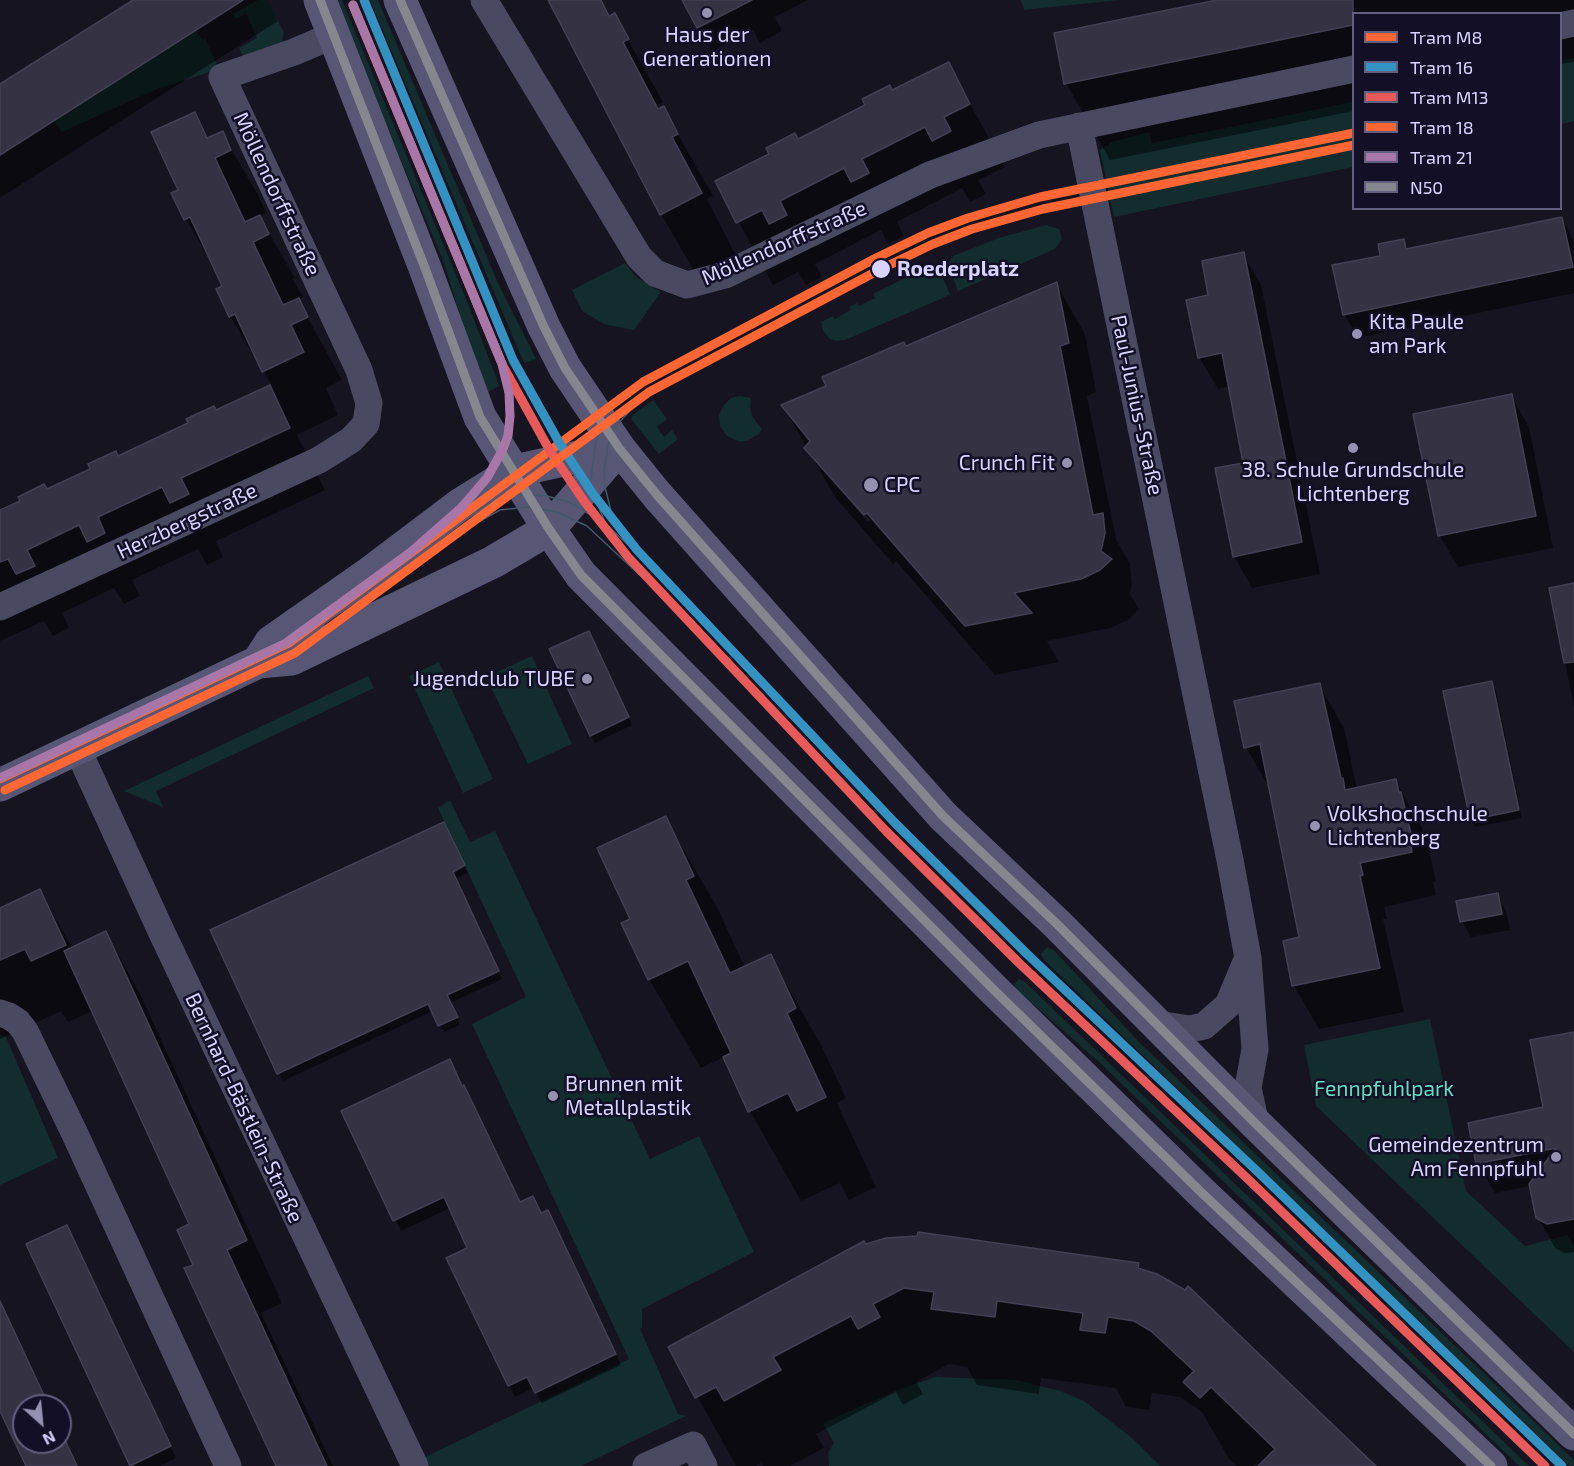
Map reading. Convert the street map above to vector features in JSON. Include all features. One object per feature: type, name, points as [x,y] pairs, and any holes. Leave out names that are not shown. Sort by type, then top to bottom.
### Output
[{"type":"main road","points":[[320,0],[421,257],[480,417],[549,529],[581,574],[992,988],[1202,1193],[1491,1466]]},
{"type":"main road","points":[[400,0],[544,327],[565,368],[619,448],[668,508],[943,816],[1057,924],[1256,1124],[1574,1434]]},
{"type":"main road","points":[[258,662],[271,642],[371,572],[461,504],[514,471],[619,448]]},
{"type":"main road","points":[[0,785],[258,662],[292,659],[504,556],[549,529],[619,448]]},
{"type":"street","name":"Möllendorffstraße","points":[[484,0],[639,257],[655,273],[687,285],[725,275],[930,175],[1039,135],[1079,126]]},
{"type":"street","name":"Möllendorffstraße","points":[[334,35],[294,52],[222,76],[359,370],[369,403],[366,424]]},
{"type":"street","points":[[1079,126],[1352,69]]},
{"type":"street","name":"Paul-Junius-Straße","points":[[1079,126],[1228,848],[1248,958],[1255,1049],[1248,1088],[1256,1124]]},
{"type":"street","name":"Herzbergstraße","points":[[0,607],[320,460],[351,440],[366,424]]},
{"type":"street","name":"Bernhard-Bästlein-Straße","points":[[77,748],[171,953],[415,1466]]},
{"type":"street","points":[[1157,1024],[1190,1029],[1204,1026],[1228,1005],[1248,958]]},
{"type":"street","points":[[1,1013],[18,1022],[25,1031],[228,1466]]},
{"type":"street","points":[[646,1466],[698,1455]]},
{"type":"green space","points":[[258,0],[268,0],[284,33],[281,47],[245,61],[239,48],[257,38],[246,13],[236,19],[233,14]]},
{"type":"green space","points":[[334,0],[342,0],[496,377],[499,386],[484,394],[444,263]]},
{"type":"green space","points":[[370,0],[378,0],[498,283],[536,359],[524,363]]},
{"type":"green space","points":[[1021,0],[1119,0],[1024,10]]},
{"type":"green space","points":[[196,30],[202,40],[205,38],[219,69],[157,89],[62,132],[54,121]]},
{"type":"green space","points":[[1574,58],[1574,121],[1562,124],[1562,60]]},
{"type":"green space","points":[[1352,102],[1352,167],[1114,217],[1100,150],[1112,142],[1149,132],[1152,143]]},
{"type":"green space","points":[[1046,225],[1059,229],[1062,239],[1055,249],[958,291],[948,264],[953,256],[999,238]]},
{"type":"green space","points":[[625,263],[636,277],[661,292],[634,330],[604,324],[582,311],[572,290]]},
{"type":"green space","points":[[931,263],[937,265],[950,294],[845,340],[830,339],[823,331],[821,322],[833,316],[835,319],[851,310],[849,307],[857,303],[859,306],[875,298],[873,294]]},
{"type":"green space","points":[[739,396],[751,398],[752,416],[762,429],[759,434],[747,441],[738,441],[727,436],[720,426],[719,415],[723,406],[731,398]]},
{"type":"green space","points":[[653,400],[667,419],[657,427],[664,437],[672,430],[678,439],[659,454],[631,419]]},
{"type":"green space","points":[[532,656],[572,744],[528,764],[486,677]]},
{"type":"green space","points":[[439,662],[493,779],[463,793],[409,676]]},
{"type":"green space","points":[[368,676],[374,688],[156,791],[163,807],[124,791]]},
{"type":"green space","points":[[450,800],[470,842],[495,831],[650,1159],[699,1136],[754,1252],[642,1309],[640,1329],[678,1414],[686,1416],[581,1466],[427,1466],[423,1458],[629,1359],[472,1024],[526,997],[438,808]]},
{"type":"green space","points":[[1047,947],[1054,950],[1137,1040],[1574,1460],[1574,1466],[1569,1466],[1044,960],[1041,954]]},
{"type":"green space","points":[[1019,979],[1024,981],[1529,1466],[1519,1466],[1100,1063],[1017,990],[1014,984]]},
{"type":"green space","name":"Fennpfuhlpark","points":[[1430,1019],[1466,1191],[1525,1246],[1567,1235],[1574,1245],[1574,1352],[1316,1106],[1304,1045]]},
{"type":"green space","points":[[0,1034],[6,1037],[58,1158],[0,1185]]},
{"type":"green space","points":[[935,1377],[1016,1380],[1060,1391],[1084,1401],[1132,1438],[1160,1466],[829,1466],[828,1453],[834,1443],[823,1423],[895,1391]]},
{"type":"building","points":[[133,0],[243,0],[0,155],[0,84]]},
{"type":"building","points":[[548,0],[601,0],[609,16],[615,13],[629,39],[623,42],[658,109],[664,106],[678,134],[672,137],[702,193],[660,215]]},
{"type":"building","name":"Haus der Generationen","points":[[682,0],[752,0],[697,28]]},
{"type":"building","points":[[1217,0],[1353,0],[1352,25],[1064,84],[1054,33]]},
{"type":"building","points":[[949,62],[970,104],[944,117],[951,131],[932,141],[925,127],[862,159],[869,173],[851,182],[844,168],[780,201],[787,215],[769,224],[762,210],[736,223],[715,181],[769,154],[766,148],[795,133],[798,139],[865,105],[862,99],[890,85],[892,90]]},
{"type":"building","points":[[195,112],[207,138],[223,131],[231,150],[215,158],[245,222],[260,215],[269,234],[253,242],[283,305],[299,298],[308,317],[291,325],[304,352],[262,372],[235,314],[229,317],[216,289],[222,286],[190,217],[184,220],[171,193],[178,190],[151,132]]},
{"type":"building","points":[[1562,217],[1573,267],[1343,315],[1332,265],[1380,256],[1378,244],[1404,239],[1406,249]]},
{"type":"building","points":[[1244,252],[1302,542],[1233,557],[1215,468],[1243,463],[1222,353],[1198,358],[1186,300],[1208,295],[1202,261]]},
{"type":"building","points":[[1057,282],[1069,343],[1060,346],[1093,515],[1103,513],[1105,533],[1101,551],[1112,559],[1100,570],[1081,579],[1014,593],[1032,613],[965,626],[867,513],[864,515],[804,448],[810,441],[781,405],[826,386],[822,377],[904,342],[906,346]]},
{"type":"building","points":[[270,385],[290,428],[181,478],[189,494],[170,503],[162,487],[98,517],[105,533],[87,542],[79,525],[27,550],[35,566],[16,574],[8,559],[0,562],[0,510],[20,501],[18,497],[44,484],[47,489],[90,469],[88,464],[116,451],[118,456],[188,423],[186,419],[214,406],[216,410]]},
{"type":"building","points":[[1512,394],[1536,516],[1438,536],[1413,414]]},
{"type":"building","points":[[1574,583],[1574,662],[1564,663],[1549,588]]},
{"type":"building","name":"Jugendclub TUBE","points":[[589,631],[629,717],[590,736],[549,649]]},
{"type":"building","points":[[1492,681],[1519,810],[1470,820],[1443,691]]},
{"type":"building","name":"Volkshochschule Lichtenberg","points":[[1320,683],[1345,790],[1396,779],[1412,838],[1410,838],[1412,852],[1360,863],[1363,875],[1360,876],[1380,968],[1292,986],[1283,941],[1299,937],[1260,744],[1244,748],[1234,701]]},
{"type":"building","points":[[666,816],[694,876],[686,880],[730,973],[771,954],[796,1008],[787,1013],[826,1097],[797,1111],[788,1093],[748,1112],[723,1057],[731,1053],[688,961],[648,980],[621,923],[630,919],[597,848]]},
{"type":"building","points":[[444,822],[465,865],[453,872],[499,971],[447,995],[458,1017],[438,1026],[428,1004],[277,1074],[210,930]]},
{"type":"building","points":[[40,889],[66,945],[31,961],[25,949],[0,960],[0,908]]},
{"type":"building","points":[[1498,893],[1502,914],[1460,922],[1456,901]]},
{"type":"building","points":[[106,931],[247,1240],[227,1250],[327,1466],[276,1466],[184,1268],[193,1265],[177,1230],[189,1224],[64,951]]},
{"type":"building","points":[[1574,1032],[1574,1219],[1547,1224],[1536,1218],[1529,1184],[1556,1148],[1476,1164],[1468,1123],[1543,1107],[1530,1040]]},
{"type":"building","points":[[450,1059],[520,1202],[533,1196],[541,1213],[548,1210],[616,1354],[535,1393],[527,1377],[508,1386],[446,1258],[467,1248],[444,1197],[393,1221],[341,1111]]},
{"type":"building","points":[[67,1225],[171,1446],[130,1466],[26,1244]]},
{"type":"building","points":[[918,1232],[1139,1263],[1138,1268],[1157,1274],[1185,1290],[1188,1286],[1376,1466],[1258,1466],[1275,1449],[1211,1387],[1200,1398],[1183,1382],[1194,1371],[1151,1331],[1134,1321],[1108,1317],[1105,1333],[1080,1330],[1083,1313],[997,1301],[995,1317],[931,1309],[934,1292],[904,1288],[873,1304],[880,1317],[858,1329],[851,1316],[773,1357],[781,1370],[724,1401],[716,1387],[695,1398],[668,1347],[864,1241],[866,1244],[886,1238],[917,1236]]},
{"type":"building","points":[[0,1301],[43,1394],[12,1394],[12,1436],[0,1411]]},
{"type":"building","points":[[20,1454],[71,1454],[77,1466],[26,1466]]},
{"type":"tram line","name":"16","points":[[364,0],[513,360],[560,444],[593,494],[637,550],[895,823],[1027,954],[1258,1172],[1562,1466]]},
{"type":"tram line","name":"M13","points":[[353,5],[503,366],[550,451],[584,501],[628,557],[886,831],[1019,963],[1250,1181],[1545,1466]]},
{"type":"tram line","name":"21","points":[[0,778],[286,643],[411,552],[461,508],[487,478],[502,451],[508,436],[510,416],[509,393],[502,364],[353,5]]},
{"type":"tram line","name":"M8","points":[[0,779],[289,643],[643,382],[876,258],[928,233],[968,218],[1040,197],[1352,133]]},
{"type":"tram line","name":"18","points":[[5,790],[295,653],[649,392],[881,269],[933,244],[972,229],[1043,209],[1352,145]]},
{"type":"tram line","points":[[605,522],[593,494],[591,479],[596,441],[602,423],[612,409],[634,389]]},
{"type":"tram line","points":[[632,542],[611,511],[604,471],[613,429],[640,400]]},
{"type":"tram line","points":[[446,528],[487,504],[510,494],[547,496],[569,502],[606,524],[656,571]]},
{"type":"tram line","points":[[451,537],[500,510],[529,507],[557,512],[587,526],[646,581]]},
{"type":"transit line","name":"N50","points":[[320,0],[425,268],[480,417],[549,529],[581,575],[992,988],[1202,1193],[1491,1466]]},
{"type":"transit line","name":"N50","points":[[400,0],[544,327],[565,368],[619,448],[657,495],[943,816],[1057,924],[1256,1124],[1574,1434]]},
{"type":"place","name":"Haus der Generationen","points":[[707,13]]},
{"type":"place","name":"Roederplatz","points":[[881,269]]},
{"type":"place","name":"Kita Paule am Park","points":[[1357,334]]},
{"type":"place","name":"38. Schule Grundschule Lichtenberg","points":[[1353,448]]},
{"type":"place","name":"Crunch Fit","points":[[1067,463]]},
{"type":"place","name":"CPC","points":[[871,485]]},
{"type":"place","name":"Jugendclub TUBE","points":[[587,679]]},
{"type":"place","name":"Volkshochschule Lichtenberg","points":[[1315,826]]},
{"type":"place","name":"Brunnen mit Metallplastik","points":[[553,1096]]},
{"type":"place","name":"Gemeindezentrum Am Fennpfuhl","points":[[1556,1157]]}]
